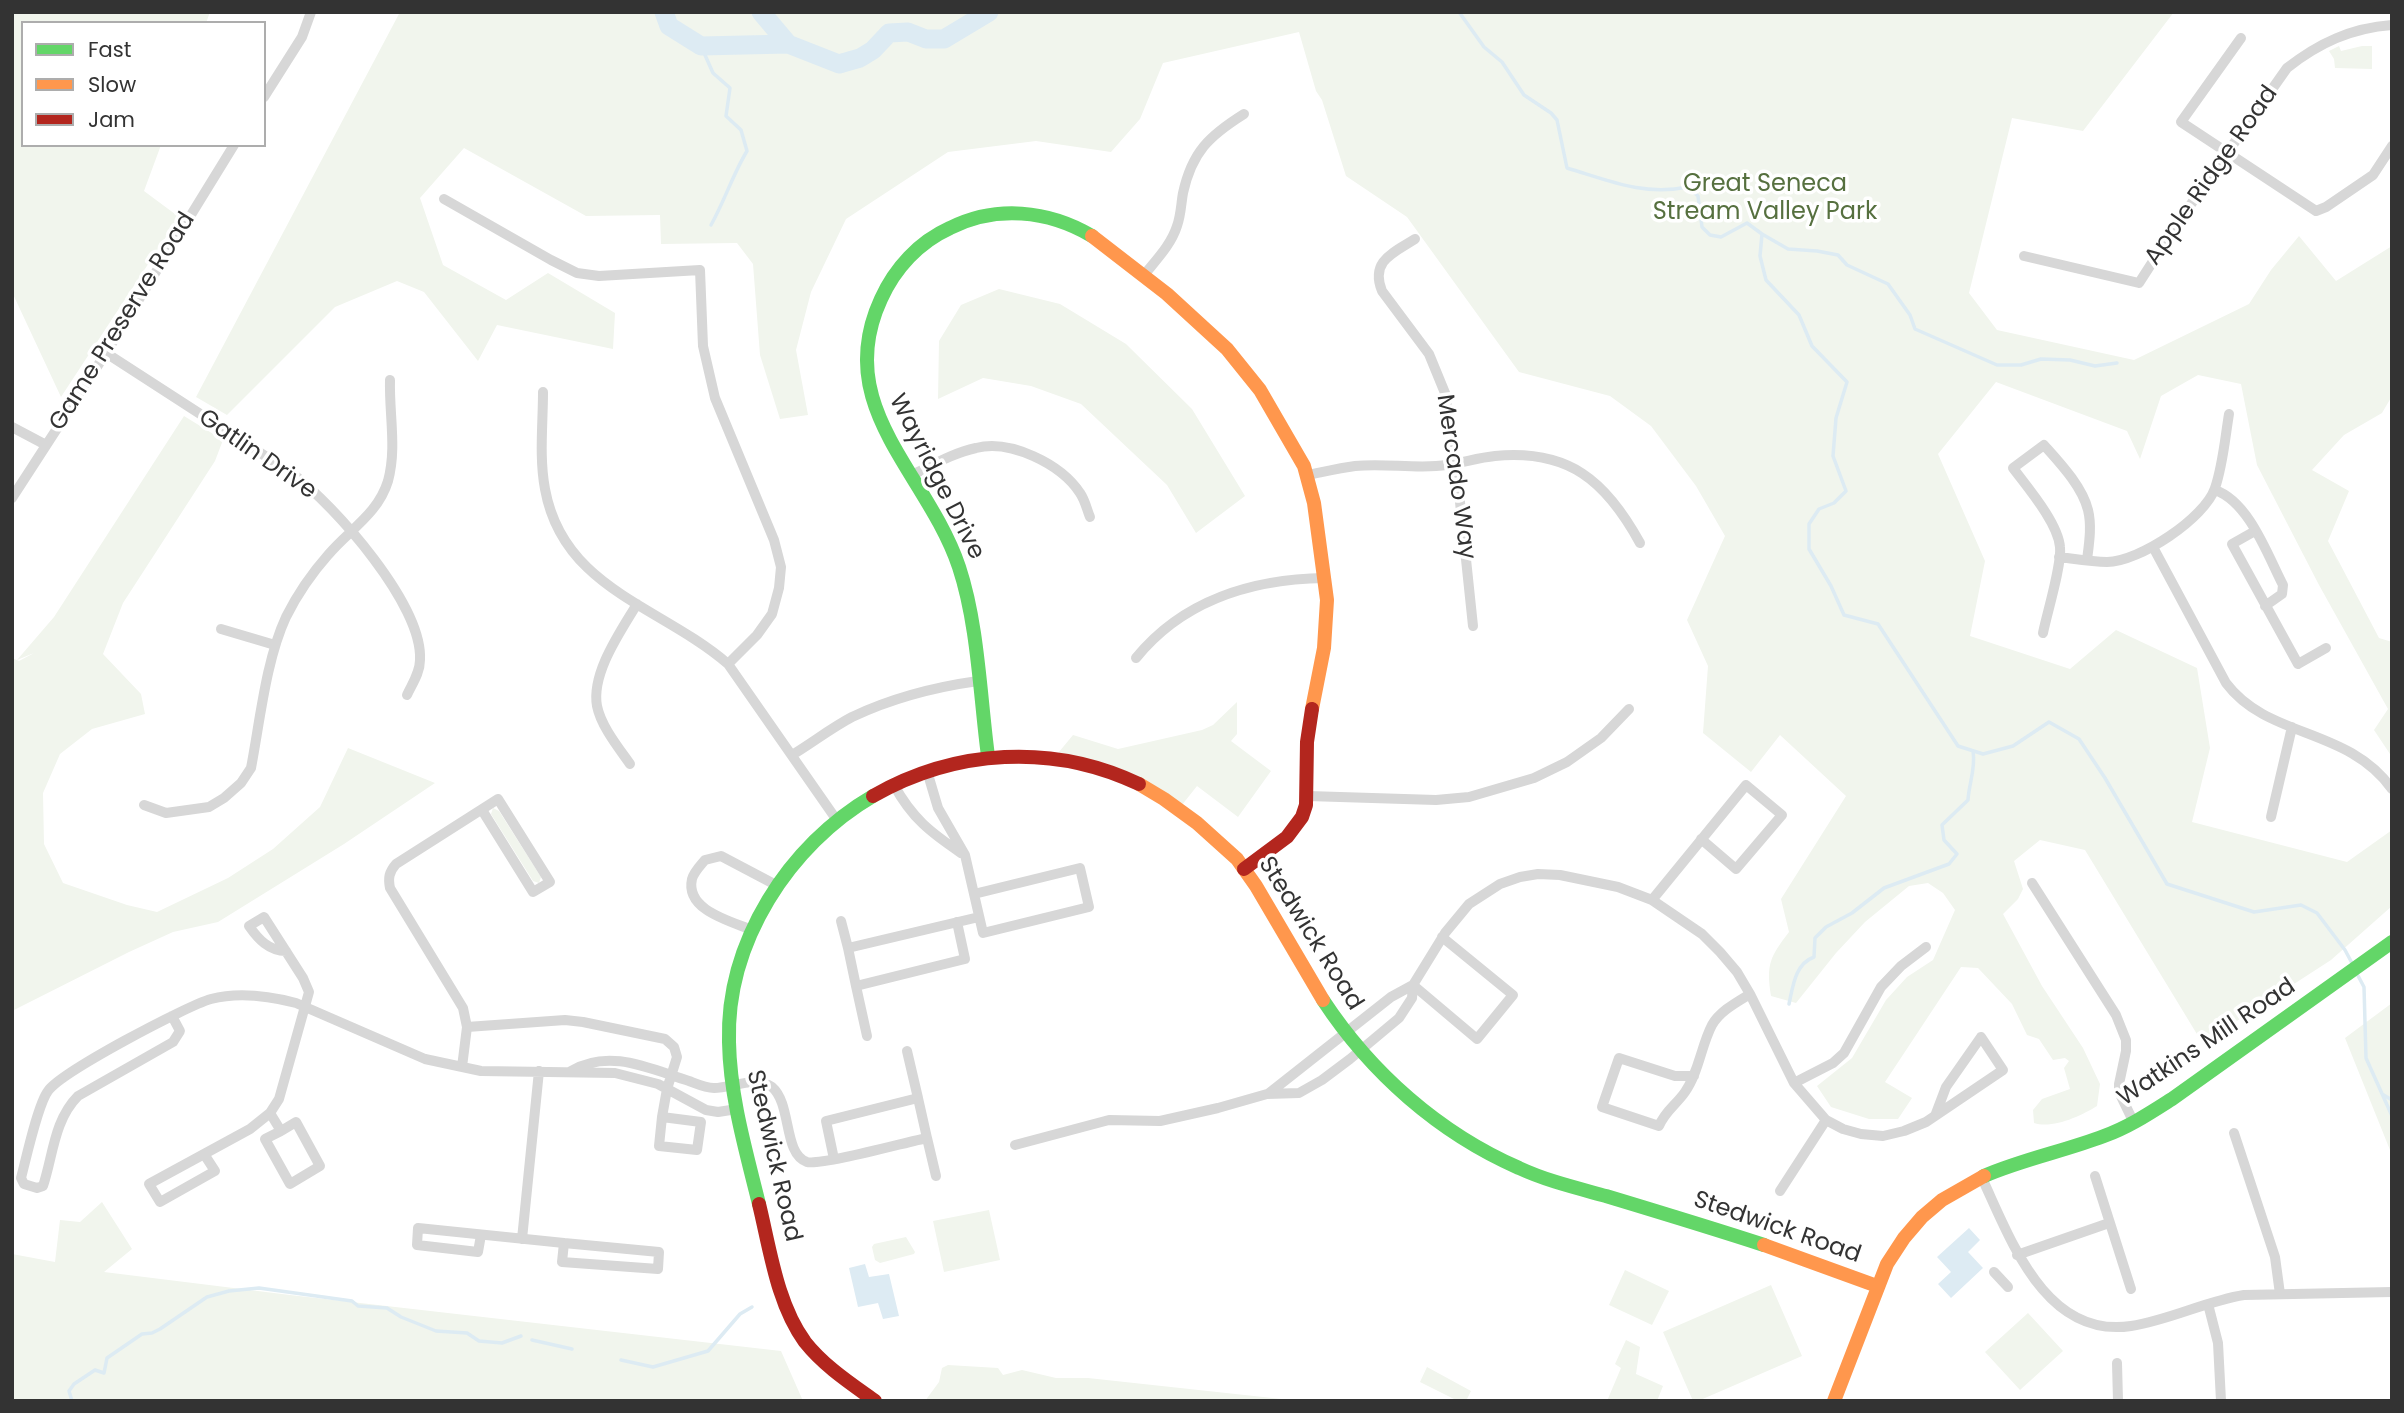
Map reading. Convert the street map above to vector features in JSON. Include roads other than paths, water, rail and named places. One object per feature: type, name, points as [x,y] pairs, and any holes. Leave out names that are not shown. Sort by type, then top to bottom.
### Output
[{"type":"street","points":[[266,94],[302,37],[311,12]]},
{"type":"street","name":"Apple Ridge Road","points":[[2024,256],[2138,283],[2287,68],[2309,51],[2344,34],[2392,25]]},
{"type":"street","points":[[2241,38],[2181,122],[2316,211],[2373,175],[2392,146]]},
{"type":"street","points":[[1144,275],[1172,238],[1178,224],[1193,159],[1217,131],[1244,114]]},
{"type":"street","name":"Game Preserve Road","points":[[12,498],[106,353],[233,147]]},
{"type":"street","points":[[444,199],[577,273],[599,276],[700,270],[703,346],[715,398],[774,540],[781,567],[772,614],[757,635],[728,664]]},
{"type":"street","name":"Wayridge Drive","points":[[988,757],[964,581],[945,534],[884,431],[868,393],[865,358],[871,322],[881,293],[918,247],[940,231],[985,215],[1010,214],[1045,217],[1064,222],[1109,247],[1195,316],[1237,357],[1260,388],[1308,475],[1325,578],[1326,634],[1304,752],[1308,796],[1300,824],[1280,843],[1244,869]]},
{"type":"street","name":"Mercado Way","points":[[1415,239],[1387,257],[1380,267],[1377,279],[1382,291],[1429,354],[1445,393],[1456,464],[1474,626]]},
{"type":"street","name":"Gatlin Drive","points":[[106,353],[293,474],[313,489],[352,533],[388,579],[416,631],[421,658],[419,670],[407,695]]},
{"type":"street","points":[[144,805],[166,813],[209,807],[241,783],[251,768],[275,645],[286,617],[301,590],[329,553],[373,511],[388,482],[394,447],[389,410],[390,380]]},
{"type":"street","points":[[543,392],[544,487],[551,516],[562,540],[579,561],[606,585],[708,647],[728,664],[836,819]]},
{"type":"street","points":[[2059,557],[2109,562],[2129,558],[2175,533],[2206,503],[2215,490],[2229,414]]},
{"type":"street","points":[[12,426],[46,445]]},
{"type":"street","points":[[2043,633],[2061,550],[2058,535],[2013,468],[2044,445],[2080,492],[2088,509],[2090,537],[2087,560]]},
{"type":"street","points":[[912,475],[955,454],[979,447],[1000,446],[1017,450],[1047,463],[1061,474],[1080,492],[1090,517]]},
{"type":"street","points":[[1308,475],[1354,466],[1456,464],[1498,456],[1558,461],[1574,468],[1608,493],[1624,512],[1640,543]]},
{"type":"street","points":[[2215,490],[2227,494],[2236,502],[2255,531],[2283,585],[2282,594],[2265,606]]},
{"type":"street","points":[[2255,531],[2232,544],[2298,664],[2326,648]]},
{"type":"street","points":[[2153,547],[2233,692],[2261,714],[2350,751],[2383,777],[2392,789]]},
{"type":"street","points":[[1136,658],[1147,643],[1175,620],[1214,598],[1270,582],[1325,578]]},
{"type":"street","points":[[630,764],[605,725],[597,706],[597,684],[605,660],[637,604]]},
{"type":"street","points":[[221,629],[275,645]]},
{"type":"street","points":[[792,755],[872,708],[949,685],[978,681]]},
{"type":"street","points":[[1308,796],[1436,800],[1469,797],[1534,778],[1567,762],[1601,737],[1629,709]]},
{"type":"street","points":[[2271,817],[2292,727]]},
{"type":"street","name":"Stedwick Road","points":[[874,1401],[830,1368],[807,1344],[784,1301],[731,1086],[728,1042],[731,999],[752,930],[776,885],[797,857],[836,819],[869,797],[927,771],[988,757],[1055,760],[1092,767],[1161,797],[1209,833],[1244,869],[1317,992],[1359,1051],[1386,1079],[1431,1116],[1507,1163],[1558,1182],[1750,1240],[1877,1286]]},
{"type":"street","points":[[927,771],[938,808],[965,855],[979,917],[983,933],[1089,907],[1080,868],[974,894]]},
{"type":"street","points":[[894,785],[906,807],[918,821],[965,855]]},
{"type":"street","points":[[1652,900],[1701,839],[1746,785],[1782,815],[1737,869],[1701,839]]},
{"type":"street","points":[[463,1067],[467,1027],[463,1008],[390,888],[388,880],[390,871],[396,864],[498,799],[550,882],[533,892],[482,810]]},
{"type":"street","points":[[752,930],[702,907],[694,898],[692,876],[705,860],[721,856],[776,885]]},
{"type":"street","points":[[1015,1144],[1109,1120],[1160,1121],[1267,1094],[1299,1093],[1322,1080],[1399,1017],[1412,998],[1413,985],[1442,937],[1469,904],[1487,891],[1520,877],[1538,874],[1560,875],[1618,887],[1652,900],[1702,934],[1720,952],[1750,994],[1794,1083],[1826,1120],[1861,1134],[1883,1136],[1904,1131],[1935,1116],[2003,1070],[1981,1037],[1946,1087],[1935,1116]]},
{"type":"street","points":[[2032,883],[2120,1023],[2126,1040],[2126,1051],[2119,1092],[2134,1123]]},
{"type":"street","points":[[848,948],[979,917]]},
{"type":"street","points":[[841,921],[867,1036]]},
{"type":"street","points":[[856,986],[965,959],[957,922]]},
{"type":"street","points":[[1413,985],[1477,1039],[1513,995],[1442,937]]},
{"type":"street","name":"Watkins Mill Road","points":[[1834,1401],[1877,1286],[1897,1246],[1914,1224],[1944,1197],[1981,1176],[2101,1137],[2134,1123],[2392,943]]},
{"type":"street","points":[[1794,1083],[1833,1063],[1844,1053],[1881,987],[1901,966],[1926,947]]},
{"type":"street","points":[[205,1154],[215,1171],[160,1202],[149,1184],[250,1129],[270,1113],[279,1099],[309,992],[286,951]]},
{"type":"street","points":[[1267,1094],[1391,997],[1413,985]]},
{"type":"street","points":[[1694,1076],[1675,1076],[1619,1058],[1602,1107],[1659,1126],[1663,1114],[1685,1093],[1694,1076],[1713,1023],[1722,1013],[1750,994]]},
{"type":"street","points":[[172,1016],[180,1031],[173,1042],[78,1096],[70,1104],[58,1127],[43,1186],[37,1188],[24,1184],[21,1178],[48,1090],[125,1041],[172,1016],[203,1002],[233,996],[279,998],[425,1059],[481,1071],[615,1073],[640,1078],[706,1110],[718,1112],[737,1109]]},
{"type":"street","points":[[467,1027],[565,1020],[666,1039],[674,1046],[677,1057],[667,1089],[662,1117],[659,1146],[697,1150],[701,1122],[662,1117]]},
{"type":"street","points":[[907,1051],[936,1176]]},
{"type":"street","points":[[570,1072],[587,1063],[612,1060],[712,1088],[763,1082],[773,1088],[785,1111],[793,1147],[798,1156],[813,1163],[927,1138]]},
{"type":"street","points":[[522,1239],[539,1071]]},
{"type":"street","points":[[834,1159],[826,1121],[918,1098]]},
{"type":"street","points":[[270,1113],[281,1131]]},
{"type":"street","points":[[1780,1191],[1826,1120]]},
{"type":"street","points":[[296,1122],[320,1166],[290,1184],[265,1139],[281,1131],[296,1122]]},
{"type":"street","points":[[2234,1133],[2275,1257],[2280,1294]]},
{"type":"street","points":[[1981,1176],[2017,1255],[2040,1287],[2071,1314],[2094,1323],[2129,1326],[2245,1295],[2392,1292]]},
{"type":"street","points":[[2095,1176],[2131,1289]]},
{"type":"street","points":[[2017,1255],[2109,1223]]},
{"type":"street","points":[[481,1235],[478,1252],[416,1245],[418,1228],[659,1252],[658,1269],[562,1262],[564,1243]]},
{"type":"street","points":[[1994,1272],[2007,1287]]},
{"type":"street","points":[[2208,1304],[2218,1343],[2221,1401]]},
{"type":"street","points":[[2117,1363],[2118,1401]]},
{"type":"waterway","points":[[664,12],[669,26],[701,46],[788,44],[839,64],[860,58],[873,50],[889,33],[908,32],[926,39],[944,39],[989,12]]},
{"type":"waterway","points":[[761,12],[788,44]]},
{"type":"waterway","points":[[1459,12],[1484,47],[1502,62],[1524,95],[1557,120],[1567,168],[1641,188],[1656,190],[1688,187],[1698,196],[1702,227],[1710,235],[1721,237],[1747,223],[1762,234],[1760,256],[1766,280],[1799,315],[1812,346],[1847,382],[1836,418],[1833,456],[1846,491],[1834,503],[1819,509],[1809,524],[1809,549],[1831,586],[1844,615],[1878,624],[1958,746],[1983,754],[2013,746],[2049,722],[2079,739],[2167,884],[2254,912],[2301,905],[2317,913],[2353,965]]},
{"type":"waterway","points":[[701,46],[713,73],[730,88],[726,116],[741,130],[747,151],[711,225]]},
{"type":"waterway","points":[[1762,234],[1788,249],[1838,255],[1847,265],[1888,284],[1910,315],[1915,329],[1997,365],[2021,365],[2041,359],[2070,360],[2095,366],[2117,363]]},
{"type":"waterway","points":[[1789,1004],[1799,970],[1814,957],[1815,938],[1826,927],[1852,913],[1884,888],[1949,864],[1957,854],[1944,840],[1942,825],[1968,800],[1974,763],[1973,751]]},
{"type":"waterway","points":[[2356,972],[2364,987],[2366,1058],[2392,1116]]},
{"type":"waterway","points":[[2382,1094],[2392,1100]]},
{"type":"waterway","points":[[72,1401],[69,1391],[74,1384],[95,1370],[104,1373],[107,1358],[142,1334],[160,1329],[207,1297],[229,1291],[259,1288],[352,1301],[358,1306],[387,1308],[401,1317],[436,1331],[467,1333],[479,1341],[502,1343],[521,1336]]},
{"type":"waterway","points":[[621,1360],[653,1367],[708,1351],[740,1314],[752,1307]]},
{"type":"waterway","points":[[532,1340],[572,1349]]},
{"type":"park label","name":"Great Seneca Stream Valley Park","points":[[1765,199]]}]
